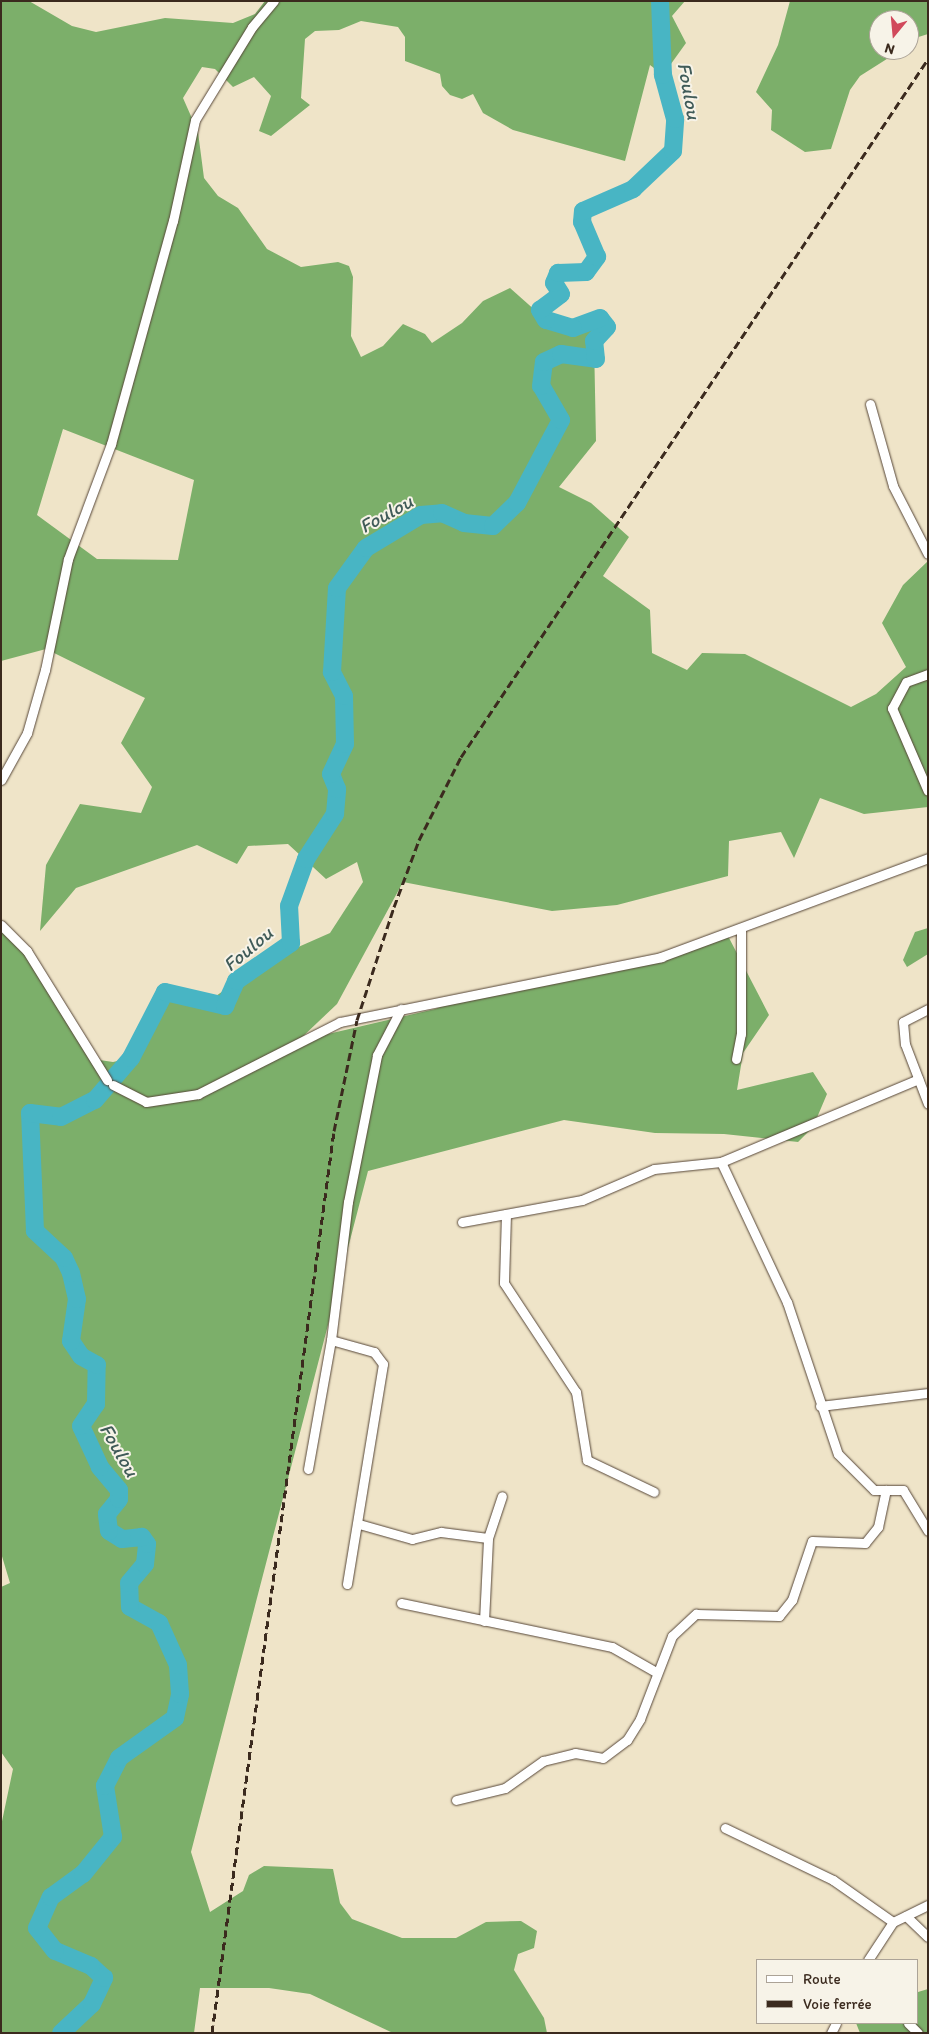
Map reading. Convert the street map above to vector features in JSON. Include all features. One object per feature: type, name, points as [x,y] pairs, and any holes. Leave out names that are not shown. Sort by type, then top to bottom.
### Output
[{"type":"street","points":[[1,780],[27,733],[43,679],[68,559],[111,444],[195,120],[252,27],[274,1]]},
{"type":"street","points":[[870,404],[893,486],[928,554]]},
{"type":"street","points":[[928,674],[906,682],[892,708],[928,791]]},
{"type":"street","points":[[1,925],[27,951],[110,1083],[146,1102],[198,1094],[340,1022],[661,957],[741,930],[928,858]]},
{"type":"street","points":[[736,1059],[741,1034],[741,930]]},
{"type":"street","points":[[308,1469],[331,1340],[348,1202],[377,1055],[400,1009]]},
{"type":"street","points":[[928,1009],[903,1022],[905,1044],[928,1104]]},
{"type":"street","points":[[462,1222],[582,1200],[654,1169],[721,1162],[918,1079]]},
{"type":"street","points":[[721,1162],[787,1302],[820,1406],[838,1454],[874,1490],[903,1490],[928,1531]]},
{"type":"street","points":[[506,1214],[504,1283],[576,1392],[587,1460],[654,1492]]},
{"type":"street","points":[[331,1340],[374,1352],[383,1364],[359,1524],[347,1584]]},
{"type":"street","points":[[820,1406],[928,1393]]},
{"type":"street","points":[[456,1800],[504,1788],[543,1761],[575,1753],[603,1758],[627,1740],[640,1719],[654,1671],[672,1636],[696,1614],[778,1616],[792,1600],[812,1541],[865,1543],[878,1527],[886,1490]]},
{"type":"street","points":[[484,1621],[488,1538],[502,1496]]},
{"type":"street","points":[[359,1524],[412,1539],[441,1532],[488,1538]]},
{"type":"street","points":[[401,1603],[612,1647],[654,1671]]},
{"type":"street","points":[[725,1828],[833,1880],[893,1922]]},
{"type":"street","points":[[869,1959],[893,1922],[928,1905]]},
{"type":"street","points":[[906,1916],[928,1937]]},
{"type":"street","points":[[909,2024],[918,2033]]},
{"type":"green space","points":[[1,1],[29,1],[72,26],[96,32],[165,18],[233,23],[255,14],[265,1],[685,1],[672,16],[686,43],[663,75],[650,65],[625,161],[513,130],[483,113],[473,94],[462,99],[450,95],[442,86],[440,74],[405,61],[405,37],[398,27],[361,21],[339,30],[315,31],[305,39],[301,98],[310,105],[271,136],[259,131],[271,96],[254,77],[233,87],[215,69],[202,67],[183,98],[198,132],[204,178],[218,196],[238,208],[267,249],[301,267],[338,262],[349,266],[353,277],[351,336],[361,357],[383,346],[403,324],[425,334],[432,343],[462,323],[483,301],[510,288],[546,320],[573,328],[600,318],[607,327],[594,341],[596,441],[559,487],[591,503],[629,537],[603,576],[650,610],[652,653],[687,670],[702,653],[745,654],[851,707],[876,694],[906,667],[882,623],[903,585],[928,561],[928,807],[864,814],[820,798],[794,858],[781,832],[729,841],[728,876],[617,905],[552,911],[403,882],[337,1004],[298,1041],[435,1009],[469,996],[587,972],[728,936],[769,1015],[743,1053],[737,1090],[813,1072],[827,1094],[813,1127],[798,1142],[724,1134],[655,1133],[564,1120],[368,1171],[191,1852],[210,1912],[243,1891],[249,1875],[264,1866],[333,1869],[340,1903],[352,1919],[402,1938],[456,1938],[486,1922],[521,1921],[537,1931],[534,1948],[518,1954],[514,1970],[544,2018],[547,2033],[393,2033],[310,1994],[269,1988],[200,1988],[194,2033],[1,2033],[1,1826],[13,1769],[1,1752],[1,1587],[10,1583],[1,1553],[1,925],[27,951],[93,1059],[113,1062],[131,1058],[165,992],[216,996],[291,943],[296,948],[330,933],[363,882],[357,862],[326,879],[288,844],[248,846],[237,864],[197,845],[76,888],[40,931],[46,865],[80,804],[141,813],[152,787],[121,743],[145,698],[46,649],[1,661]],"holes":[[[63,429],[194,480],[178,560],[97,559],[37,515]]]},
{"type":"green space","points":[[790,1],[928,1],[928,34],[919,37],[919,10],[869,10],[869,60],[885,60],[860,76],[850,90],[831,149],[805,152],[771,130],[772,110],[756,92],[778,45]]},
{"type":"green space","points":[[928,928],[928,954],[907,967],[903,960],[915,932]]},
{"type":"green space","points":[[928,1989],[928,2033],[860,2033],[856,2024],[919,2024],[919,1992]]},
{"type":"waterway","name":"Foulou","points":[[61,2033],[92,2004],[104,1978],[91,1966],[55,1951],[37,1928],[51,1897],[83,1874],[113,1837],[105,1786],[119,1758],[175,1718],[180,1694],[178,1665],[159,1623],[130,1607],[129,1583],[145,1564],[147,1544],[142,1537],[122,1539],[109,1531],[107,1514],[119,1499],[119,1490],[100,1467],[81,1426],[96,1404],[97,1365],[81,1356],[71,1341],[77,1299],[71,1273],[64,1258],[35,1231],[30,1113],[61,1117],[95,1100],[131,1058],[165,992],[225,1006],[236,981],[291,943],[289,906],[306,859],[335,814],[337,789],[331,774],[345,744],[344,696],[332,672],[337,588],[366,548],[421,515],[442,513],[464,523],[493,526],[517,503],[561,420],[541,386],[544,362],[561,354],[596,359],[594,341],[607,327],[600,318],[573,328],[546,320],[540,310],[561,294],[554,283],[558,273],[586,272],[597,257],[582,222],[583,211],[633,189],[673,151],[675,119],[663,75],[660,1]]},
{"type":"railway","points":[[212,2033],[334,1131],[357,1020],[394,907],[419,840],[461,757],[928,59]]}]
